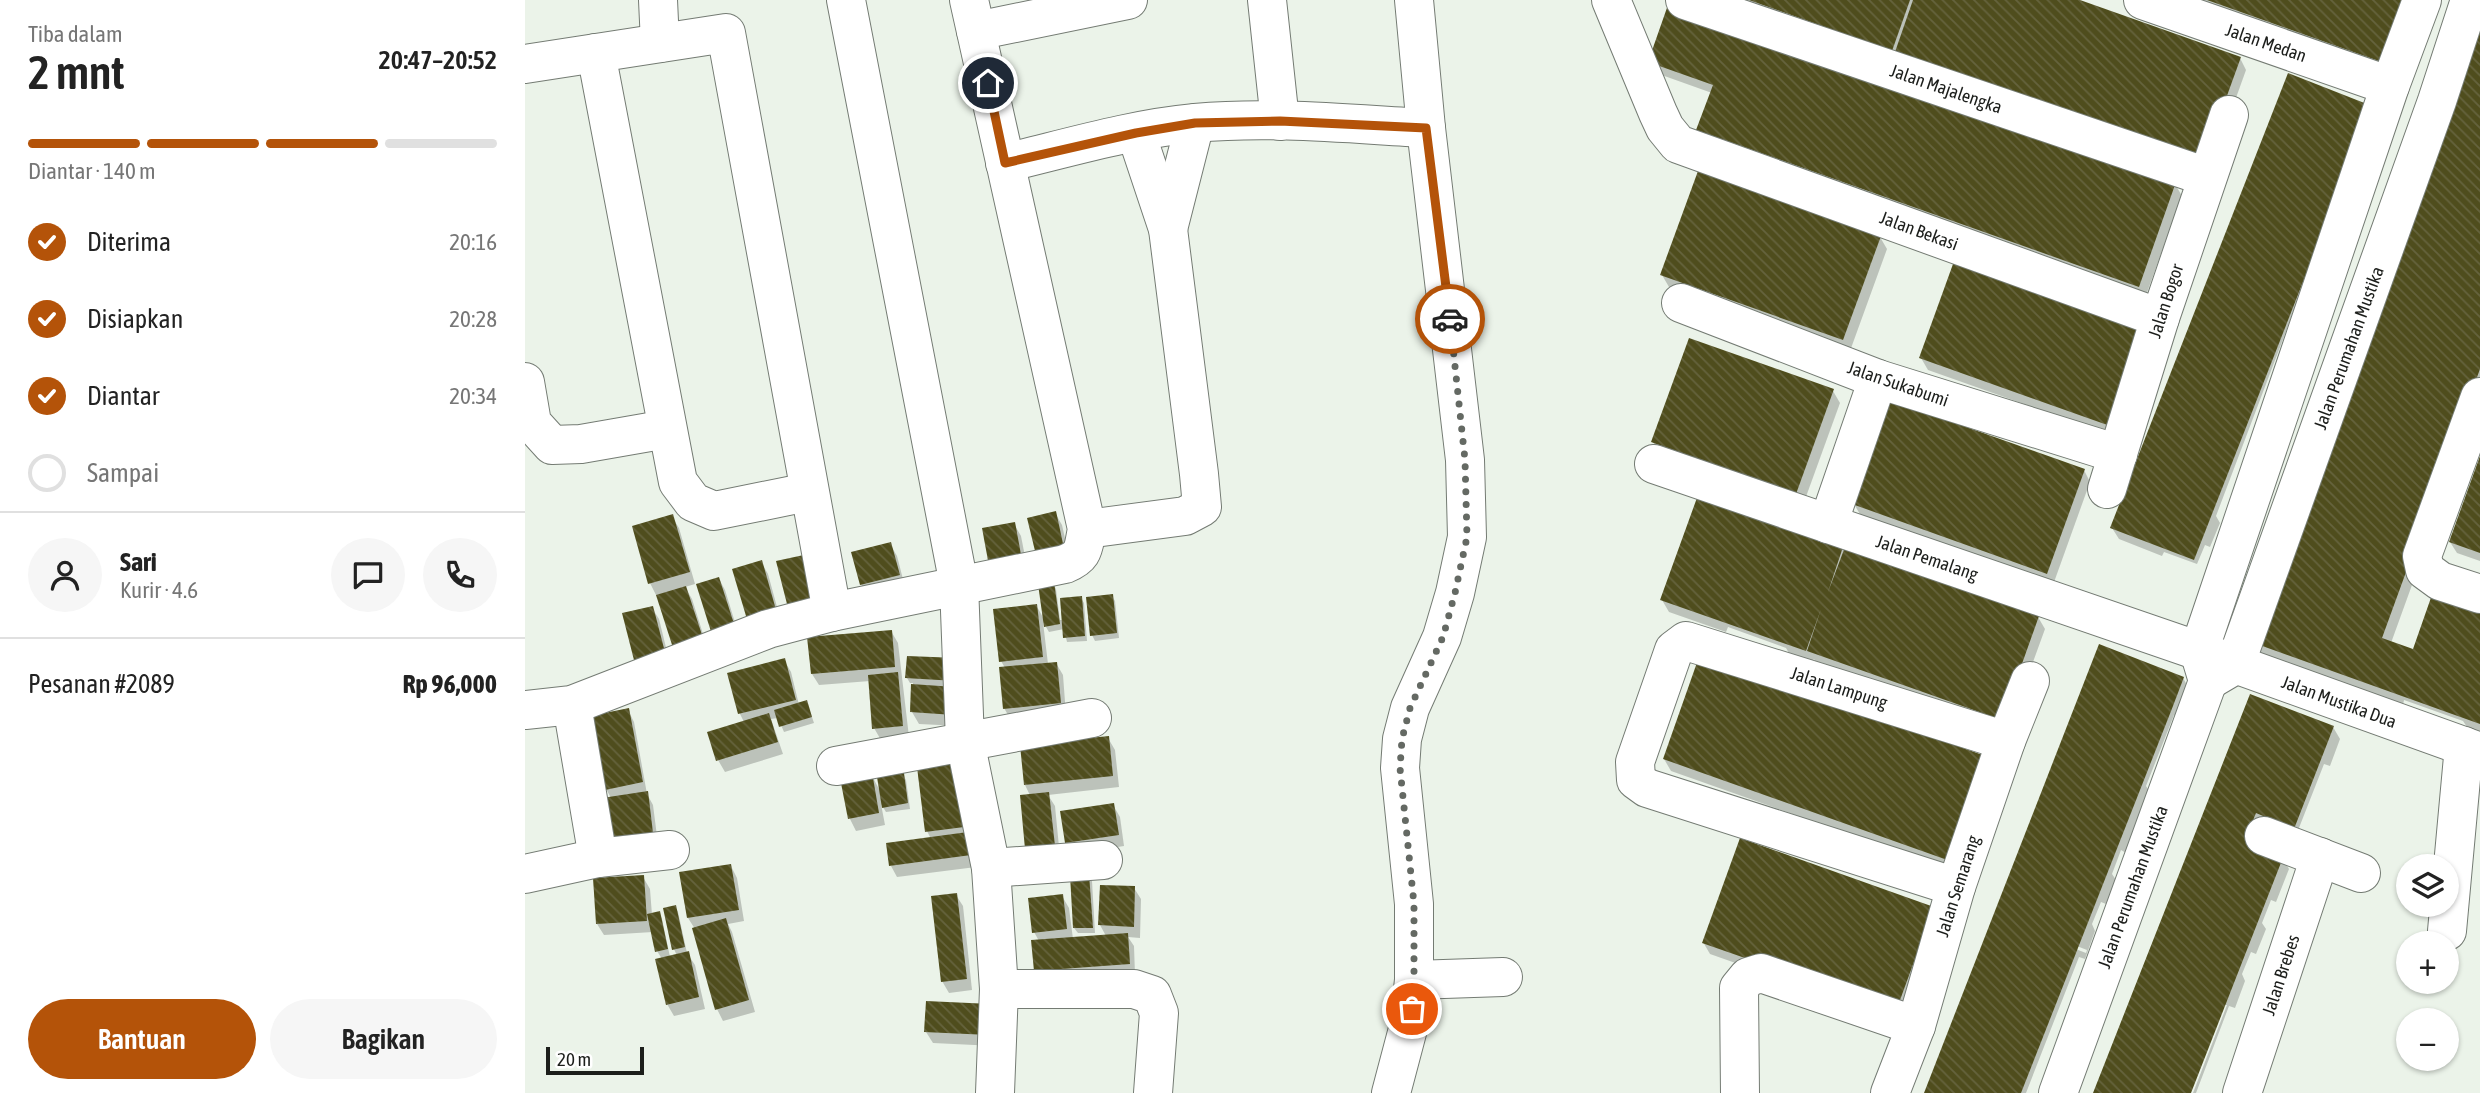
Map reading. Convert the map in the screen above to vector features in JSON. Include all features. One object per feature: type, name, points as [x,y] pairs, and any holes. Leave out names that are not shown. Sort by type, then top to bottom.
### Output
[{"type":"street","points":[[659,0],[660,43]]},
{"type":"street","points":[[846,0],[959,585],[965,741],[991,868],[999,989],[995,1093]]},
{"type":"street","points":[[525,710],[572,705],[768,629],[832,612],[1077,559],[1082,552],[1087,529],[972,15],[1128,0]]},
{"type":"street","points":[[1267,0],[1280,121]]},
{"type":"street","points":[[1391,1093],[1409,1026],[1414,980],[1414,904],[1400,768],[1402,739],[1410,708],[1443,637],[1467,537],[1465,460],[1426,128],[1414,0]]},
{"type":"street","name":"Jalan Bekasi","points":[[1611,0],[1658,113],[1665,128],[1678,144],[2160,318]]},
{"type":"street","name":"Jalan Majalengka","points":[[1685,0],[2207,177]]},
{"type":"street","name":"Jalan Medan","points":[[2143,0],[2390,86]]},
{"type":"street","name":"Jalan Perumahan Mustika","points":[[2214,666],[2390,86],[2422,0]]},
{"type":"street","name":"Jalan Perumahan Mustika","points":[[2058,1093],[2214,666],[2437,101],[2470,0]]},
{"type":"street","points":[[525,64],[726,33],[832,612]]},
{"type":"street","points":[[596,53],[678,482],[693,502],[714,511],[808,492]]},
{"type":"street","name":"Jalan Bogor","points":[[2113,471],[2160,318],[2229,115]]},
{"type":"street","points":[[1005,163],[1136,133],[1195,123],[1280,121],[1426,128]]},
{"type":"street","points":[[1168,229],[1195,123]]},
{"type":"street","points":[[1087,529],[1185,516],[1202,507],[1168,229],[1136,133]]},
{"type":"street","name":"Jalan Sukabumi","points":[[1681,303],[2113,471]]},
{"type":"street","points":[[1828,524],[1878,379]]},
{"type":"street","points":[[525,382],[532,424],[552,445],[581,444],[667,429]]},
{"type":"street","points":[[2477,414],[2422,556],[2425,570],[2440,581],[2480,594]]},
{"type":"street","name":"Jalan Pemalang","points":[[1654,464],[1828,524],[2214,666]]},
{"type":"street","name":"Jalan Lampung","points":[[1956,887],[1647,788],[1636,780],[1635,762],[1674,650],[1686,641],[2006,741]]},
{"type":"street","name":"Jalan Mustika Dua","points":[[2214,666],[2472,749]]},
{"type":"street","name":"Jalan Semarang","points":[[1891,1093],[1916,1026],[1956,887],[2006,741],[2030,681]]},
{"type":"street","points":[[572,705],[598,858]]},
{"type":"street","points":[[836,766],[1092,718]]},
{"type":"street","points":[[2447,931],[2472,749]]},
{"type":"street","points":[[2264,836],[2361,873]]},
{"type":"street","points":[[525,874],[598,858],[670,850]]},
{"type":"street","name":"Jalan Brebes","points":[[2242,1093],[2320,858]]},
{"type":"street","points":[[991,868],[1103,860]]},
{"type":"street","points":[[1740,1093],[1739,988],[1748,976],[1761,972],[1916,1026]]},
{"type":"street","points":[[1414,980],[1503,977]]},
{"type":"street","points":[[999,989],[1134,989],[1152,995],[1159,1013],[1153,1093]]},
{"type":"building","points":[[1749,0],[1910,0],[1892,51]]},
{"type":"building","points":[[1913,0],[2080,0],[2241,57],[2203,162],[1895,52]]},
{"type":"building","points":[[2207,0],[2413,0],[2390,65]]},
{"type":"building","points":[[1669,2],[2176,182],[2139,287],[1696,130],[1713,85],[1648,62]]},
{"type":"building","points":[[2480,21],[2480,369],[2382,638],[2413,649],[2434,589],[2480,606],[2480,724],[2254,643]]},
{"type":"building","points":[[2288,73],[2372,106],[2194,560],[2110,528]]},
{"type":"building","points":[[1698,171],[1881,236],[1843,340],[1660,275]]},
{"type":"building","points":[[1957,253],[2151,322],[2113,427],[1919,358]]},
{"type":"building","points":[[1689,338],[1834,389],[1796,494],[1651,442]]},
{"type":"building","points":[[1890,400],[2085,469],[2047,574],[1852,504]]},
{"type":"building","points":[[2480,456],[2480,553],[2449,542]]},
{"type":"building","points":[[1698,495],[1843,547],[1828,592],[1845,547],[2039,616],[2002,720],[1807,651],[1821,609],[1806,651],[1660,600]]},
{"type":"building","points":[[1056,511],[1065,553],[1037,559],[1027,518]]},
{"type":"building","points":[[673,514],[690,572],[648,584],[632,526]]},
{"type":"building","points":[[1015,522],[1022,560],[989,566],[982,528]]},
{"type":"building","points":[[891,542],[900,575],[860,585],[851,552]]},
{"type":"building","points":[[813,553],[823,596],[787,604],[776,561]]},
{"type":"building","points":[[762,560],[778,617],[749,626],[732,569]]},
{"type":"building","points":[[719,577],[736,630],[713,638],[696,584]]},
{"type":"building","points":[[1054,582],[1060,624],[1044,627],[1038,584]]},
{"type":"building","points":[[686,586],[704,641],[674,651],[656,595]]},
{"type":"building","points":[[1113,594],[1117,633],[1090,636],[1086,597]]},
{"type":"building","points":[[1082,596],[1085,636],[1063,638],[1060,598]]},
{"type":"building","points":[[1037,604],[1043,657],[999,662],[993,609]]},
{"type":"building","points":[[653,606],[666,656],[635,664],[622,613]]},
{"type":"building","points":[[892,630],[895,667],[811,674],[807,637]]},
{"type":"building","points":[[2099,644],[2184,677],[2173,706],[2021,1093],[1924,1093]]},
{"type":"building","points":[[1700,654],[1991,758],[1953,862],[1663,759]]},
{"type":"building","points":[[907,656],[958,658],[956,681],[905,678]]},
{"type":"building","points":[[785,658],[796,700],[738,714],[727,673]]},
{"type":"building","points":[[1057,662],[1061,703],[1003,709],[999,667]]},
{"type":"building","points":[[898,672],[903,726],[872,729],[868,675]]},
{"type":"building","points":[[911,684],[955,687],[954,715],[910,712]]},
{"type":"building","points":[[2250,694],[2334,726],[2294,829],[2256,813],[2245,840],[2284,855],[2191,1093],[2093,1093]]},
{"type":"building","points":[[807,700],[812,717],[779,727],[774,710]]},
{"type":"building","points":[[629,708],[643,782],[605,790],[590,716]]},
{"type":"building","points":[[769,713],[778,742],[716,761],[707,732]]},
{"type":"building","points":[[1109,736],[1113,776],[1024,785],[1020,745]]},
{"type":"building","points":[[963,753],[972,826],[925,832],[916,759]]},
{"type":"building","points":[[872,772],[879,813],[848,819],[840,778]]},
{"type":"building","points":[[904,773],[908,803],[882,808],[877,777]]},
{"type":"building","points":[[648,791],[653,833],[608,839],[602,798]]},
{"type":"building","points":[[1049,792],[1055,846],[1025,849],[1020,795]]},
{"type":"building","points":[[1114,803],[1119,835],[1065,843],[1060,811]]},
{"type":"building","points":[[968,832],[971,855],[889,866],[886,843]]},
{"type":"building","points":[[1740,838],[1934,907],[1896,1011],[1702,943]]},
{"type":"building","points":[[731,864],[739,910],[687,918],[679,872]]},
{"type":"building","points":[[1089,874],[1093,928],[1073,928],[1070,875]]},
{"type":"building","points":[[644,875],[647,921],[596,924],[593,878]]},
{"type":"building","points":[[1100,885],[1135,886],[1134,927],[1098,925]]},
{"type":"building","points":[[957,893],[967,979],[941,982],[931,896]]},
{"type":"building","points":[[1063,894],[1067,929],[1032,933],[1028,898]]},
{"type":"building","points":[[676,905],[685,947],[672,950],[663,908]]},
{"type":"building","points":[[660,911],[668,949],[655,952],[647,914]]},
{"type":"building","points":[[726,918],[749,1000],[715,1010],[692,928]]},
{"type":"building","points":[[1128,933],[1130,964],[1034,971],[1031,940]]},
{"type":"building","points":[[689,951],[699,997],[666,1005],[655,959]]},
{"type":"building","points":[[926,1001],[991,1004],[989,1035],[924,1032]]},
{"type":"way so far","points":[[1412,1009],[1414,904],[1400,768],[1402,739],[1410,708],[1443,637],[1467,537],[1465,460],[1450,319]]},
{"type":"route","points":[[988,83],[1005,163],[1136,133],[1195,123],[1280,121],[1426,128],[1450,319]]}]
